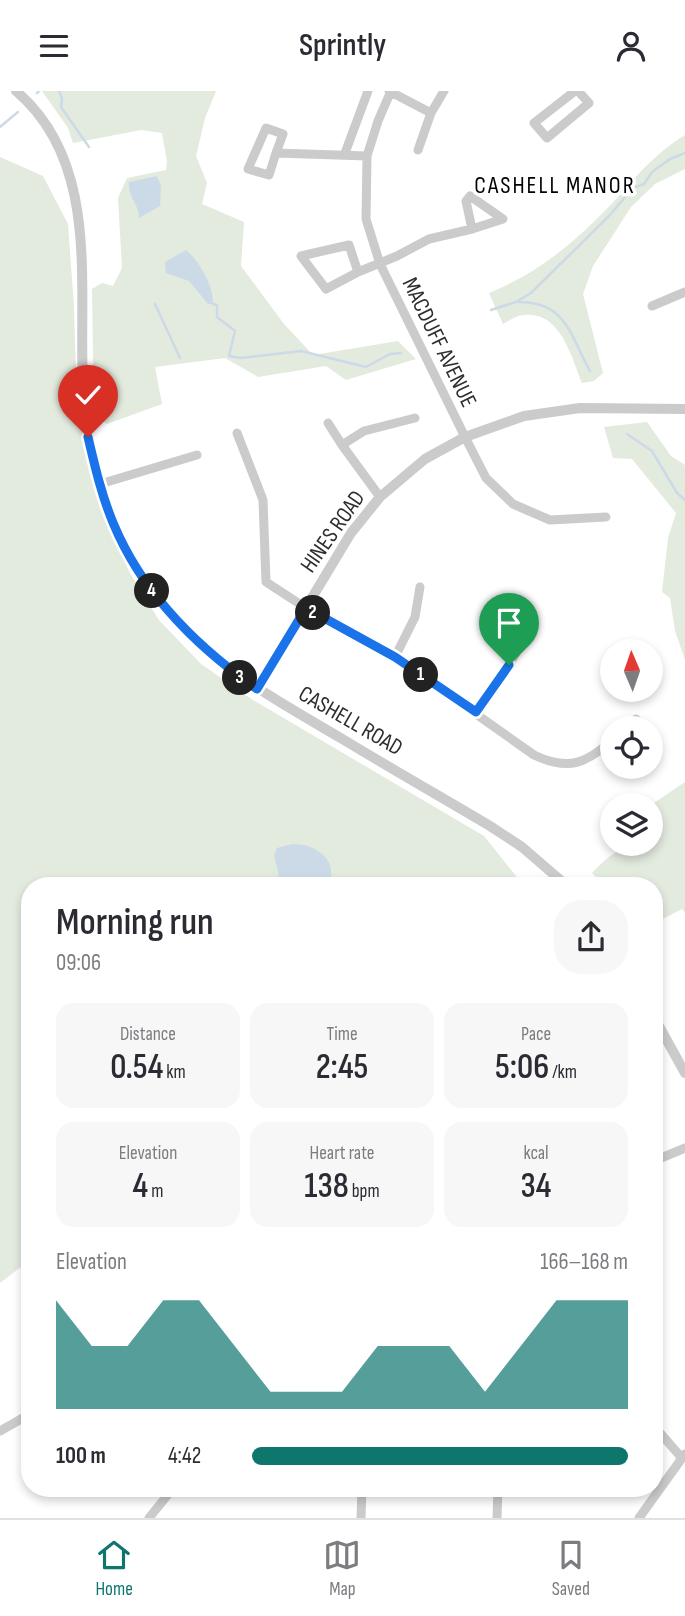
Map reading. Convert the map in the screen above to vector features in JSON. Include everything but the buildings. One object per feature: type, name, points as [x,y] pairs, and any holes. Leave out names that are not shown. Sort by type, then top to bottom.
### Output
[{"type":"street","name":"CASHELL ROAD","points":[[16,91],[46,125],[59,149],[74,189],[81,247],[84,406],[88,437],[114,525],[129,556],[154,594],[177,622],[220,663],[257,689],[490,826],[522,847],[557,877]]},
{"type":"street","points":[[345,153],[368,91]]},
{"type":"street","points":[[390,91],[431,113]]},
{"type":"street","name":"MACDUFF AVENUE","points":[[390,91],[367,156],[364,191],[366,219],[380,264],[465,437],[486,478],[513,504],[550,520],[606,517]]},
{"type":"street","points":[[418,150],[431,113],[444,91]]},
{"type":"street","points":[[577,91],[589,103],[547,138],[534,123],[577,91]]},
{"type":"street","points":[[266,128],[282,134],[276,153],[269,175],[248,169],[266,128]]},
{"type":"street","points":[[276,153],[345,153],[367,156]]},
{"type":"street","points":[[358,272],[349,245],[301,256],[326,289],[429,239],[472,229]]},
{"type":"street","points":[[652,306],[685,292]]},
{"type":"street","name":"HINES ROAD","points":[[257,689],[351,533],[380,497],[425,459],[465,437],[524,416],[580,408],[685,409]]},
{"type":"street","points":[[342,445],[364,431],[415,418]]},
{"type":"street","points":[[328,423],[380,497]]},
{"type":"street","points":[[237,433],[263,500],[266,582],[306,608],[395,657],[534,755],[550,762],[578,762],[600,751]]},
{"type":"street","points":[[100,484],[197,455]]},
{"type":"street","points":[[395,657],[415,617],[420,587]]},
{"type":"street","points":[[476,712],[516,653]]},
{"type":"street","points":[[663,1033],[685,1073]]},
{"type":"street","points":[[663,1157],[685,1148]]},
{"type":"street","points":[[0,1431],[21,1419]]},
{"type":"street","points":[[663,1435],[683,1455],[663,1484]]},
{"type":"street","points":[[149,1518],[166,1497]]},
{"type":"street","points":[[361,1518],[362,1497]]},
{"type":"street","points":[[497,1518],[498,1497]]},
{"type":"street","points":[[639,1518],[654,1497]]},
{"type":"shaded area","points":[[42,91],[216,91],[205,118],[196,156],[207,183],[202,204],[244,222],[241,266],[284,324],[313,355],[398,341],[416,359],[346,380],[326,366],[258,377],[225,358],[155,367],[162,404],[107,424],[94,416],[92,289],[102,283],[113,286],[122,268],[118,198],[127,178],[166,170],[167,162],[162,133],[141,130],[73,143],[68,128]]},
{"type":"shaded area","points":[[685,135],[685,169],[655,184],[631,207],[593,266],[583,294],[603,373],[594,381],[582,383],[569,349],[556,328],[536,315],[521,315],[503,324],[489,293],[508,285],[559,253],[604,212],[657,156]]},
{"type":"shaded area","points":[[0,157],[43,176],[68,224],[77,406],[92,477],[107,523],[130,573],[159,620],[201,664],[253,700],[484,836],[517,877],[21,877],[21,1267],[0,1283]]},
{"type":"shaded area","points":[[647,422],[671,456],[685,465],[685,660],[675,631],[670,598],[662,592],[668,538],[676,513],[632,459],[613,458],[604,427]]},
{"type":"shaded area","points":[[685,782],[685,913],[682,909],[663,919],[663,877],[596,877],[592,873],[611,856],[663,856],[663,797]]},
{"type":"water","points":[[157,176],[161,186],[160,206],[139,218],[129,182]]},
{"type":"water","points":[[186,250],[205,274],[213,304],[208,304],[189,281],[166,273],[165,262]]},
{"type":"water","points":[[301,844],[317,850],[328,861],[331,877],[276,877],[279,876],[274,855],[277,848]]},
{"type":"waterway","points":[[59,91],[62,98],[61,107],[89,147]]},
{"type":"waterway","points":[[0,127],[18,112]]},
{"type":"waterway","points":[[491,310],[516,302],[531,293],[608,217],[633,188],[644,184],[652,172],[670,159],[685,153]]},
{"type":"waterway","points":[[519,302],[548,308],[557,315],[565,323],[590,371]]},
{"type":"waterway","points":[[155,304],[180,358]]},
{"type":"waterway","points":[[213,304],[217,305],[217,317],[235,331],[229,356],[241,358],[301,351],[366,367],[390,354],[401,353]]},
{"type":"waterway","points":[[627,434],[652,451],[677,493],[685,500]]},
{"type":"district","name":"CASHELL MANOR","points":[[555,185]]},
{"type":"route","points":[[88,437],[114,525],[129,556],[154,594],[177,622],[220,663],[257,689],[306,608],[395,657],[476,712],[509,665]]}]
